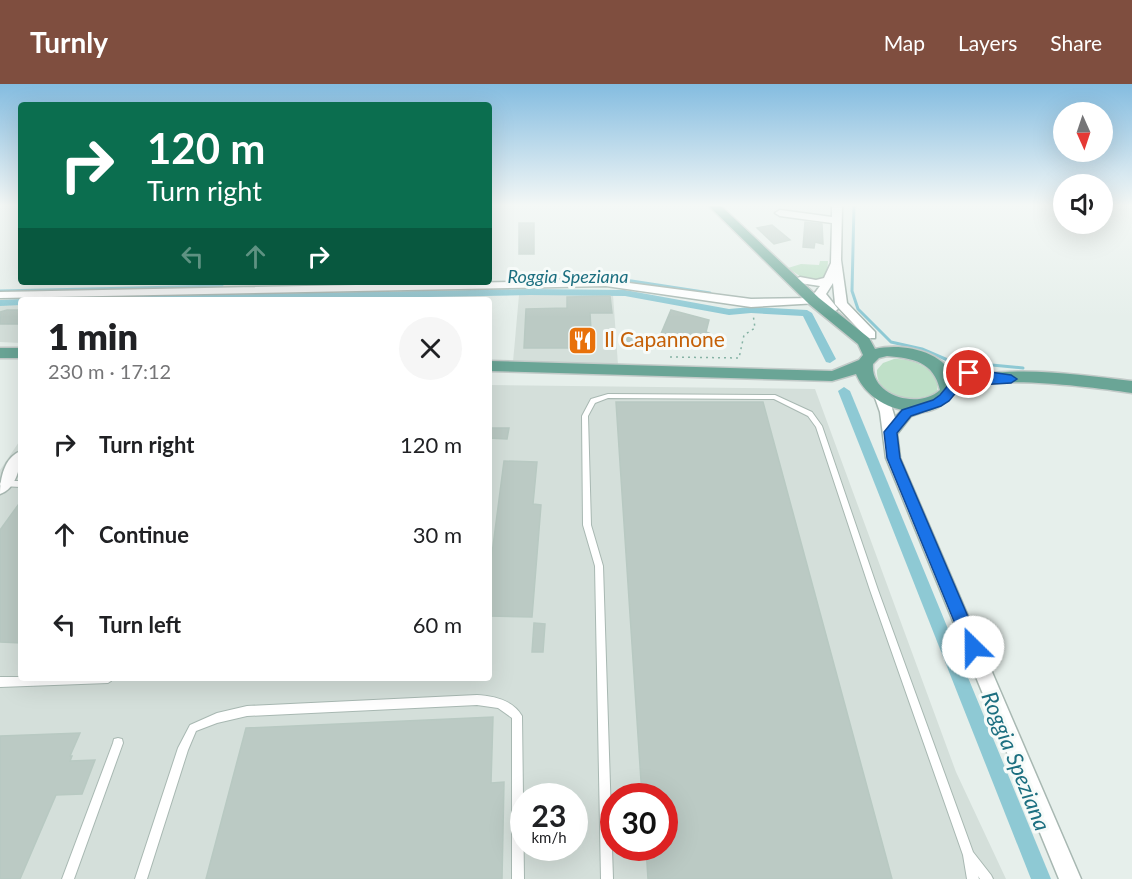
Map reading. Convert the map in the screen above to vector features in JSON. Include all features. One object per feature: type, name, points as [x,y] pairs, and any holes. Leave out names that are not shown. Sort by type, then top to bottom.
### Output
[{"type":"main road","points":[[492,366],[832,376],[856,380],[903,404],[926,406],[945,398],[948,391],[947,379],[938,368],[919,356],[896,351],[867,338],[782,269],[754,243]]},
{"type":"main road","points":[[782,269],[800,280],[817,298]]},
{"type":"main road","points":[[867,338],[868,360],[863,371],[876,391]]},
{"type":"main road","points":[[832,376],[845,374],[868,360],[896,351]]},
{"type":"main road","points":[[0,352],[18,353]]},
{"type":"main road","points":[[938,368],[1011,379],[1132,387]]},
{"type":"main road","points":[[948,391],[964,383],[1011,379]]},
{"type":"street","points":[[836,243],[841,304],[867,338]]},
{"type":"street","points":[[0,295],[606,283],[751,303],[817,298],[829,280],[836,260]]},
{"type":"street","points":[[800,280],[816,283],[829,280]]},
{"type":"street","points":[[876,391],[891,432],[893,458],[1070,879]]},
{"type":"street","points":[[891,432],[906,413],[926,406]]},
{"type":"street","points":[[1,486],[18,461]]},
{"type":"lane","points":[[607,879],[599,566],[588,525],[585,416],[593,401],[608,396],[775,397],[795,405],[815,420],[969,855],[973,879]]},
{"type":"lane","points":[[1,486],[18,484]]},
{"type":"lane","points":[[0,682],[21,681]]},
{"type":"lane","points":[[141,879],[183,748],[193,728],[217,718],[247,711],[477,700],[495,701],[517,716],[518,879]]},
{"type":"lane","points":[[68,879],[118,743]]},
{"type":"lane","points":[[969,855],[987,879]]},
{"type":"path","points":[[670,357],[740,358],[744,335],[755,328],[754,319]]},
{"type":"shaded area","points":[[222,285],[444,285],[221,288]]},
{"type":"shaded area","points":[[519,295],[613,295],[618,365],[513,362]]},
{"type":"shaded area","points":[[0,305],[18,305],[18,343],[0,342]]},
{"type":"shaded area","points":[[492,385],[815,389],[956,772],[1006,879],[0,879],[0,470],[18,443],[18,681],[492,681]]},
{"type":"green space","points":[[820,261],[828,261],[827,275],[819,281],[804,279],[788,268],[801,264],[819,265]]},
{"type":"green space","points":[[894,359],[908,360],[926,368],[938,383],[937,392],[919,398],[890,393],[878,380],[877,370],[883,363]]},
{"type":"building","points":[[519,243],[534,243],[534,254],[519,254]]},
{"type":"building","points":[[803,243],[815,243],[814,248],[803,247]]},
{"type":"building","points":[[610,296],[612,313],[590,313],[592,348],[524,348],[526,309],[567,308],[567,297]]},
{"type":"building","points":[[18,310],[18,324],[0,324],[0,312]]},
{"type":"building","points":[[671,310],[709,320],[706,332],[709,333],[695,348],[660,336]]},
{"type":"building","points":[[626,337],[656,337],[657,348],[627,347]]},
{"type":"building","points":[[616,402],[763,402],[892,879],[648,879],[647,861],[678,861],[678,783],[641,783]]},
{"type":"building","points":[[492,428],[509,428],[507,439],[492,438]]},
{"type":"building","points":[[504,461],[537,462],[533,504],[541,505],[532,617],[492,616],[492,554]]},
{"type":"building","points":[[18,505],[18,643],[0,642],[0,530]]},
{"type":"building","points":[[534,623],[545,624],[543,652],[532,652]]},
{"type":"building","points":[[493,717],[491,783],[504,782],[502,879],[206,879],[246,728]]},
{"type":"building","points":[[80,733],[70,761],[95,760],[82,794],[56,795],[20,879],[0,879],[0,736]]},
{"type":"waterway","points":[[853,243],[852,291],[858,309],[891,342],[922,349],[950,361],[1023,368]]},
{"type":"waterway","points":[[517,281],[612,278],[710,293]]},
{"type":"waterway","points":[[0,291],[222,286]]},
{"type":"waterway","name":"Roggia Speziana","points":[[259,297],[530,292],[625,293],[729,312],[751,310],[807,313],[830,359]]},
{"type":"waterway","name":"Roggia Speziana","points":[[0,303],[18,302]]},
{"type":"waterway","name":"Roggia Speziana","points":[[844,391],[1041,879]]},
{"type":"place","name":"Il Capannone","points":[[583,340]]},
{"type":"route","points":[[969,373],[1011,379],[977,381],[954,386],[945,398],[937,403],[906,413],[891,432],[893,458],[973,647]]}]
